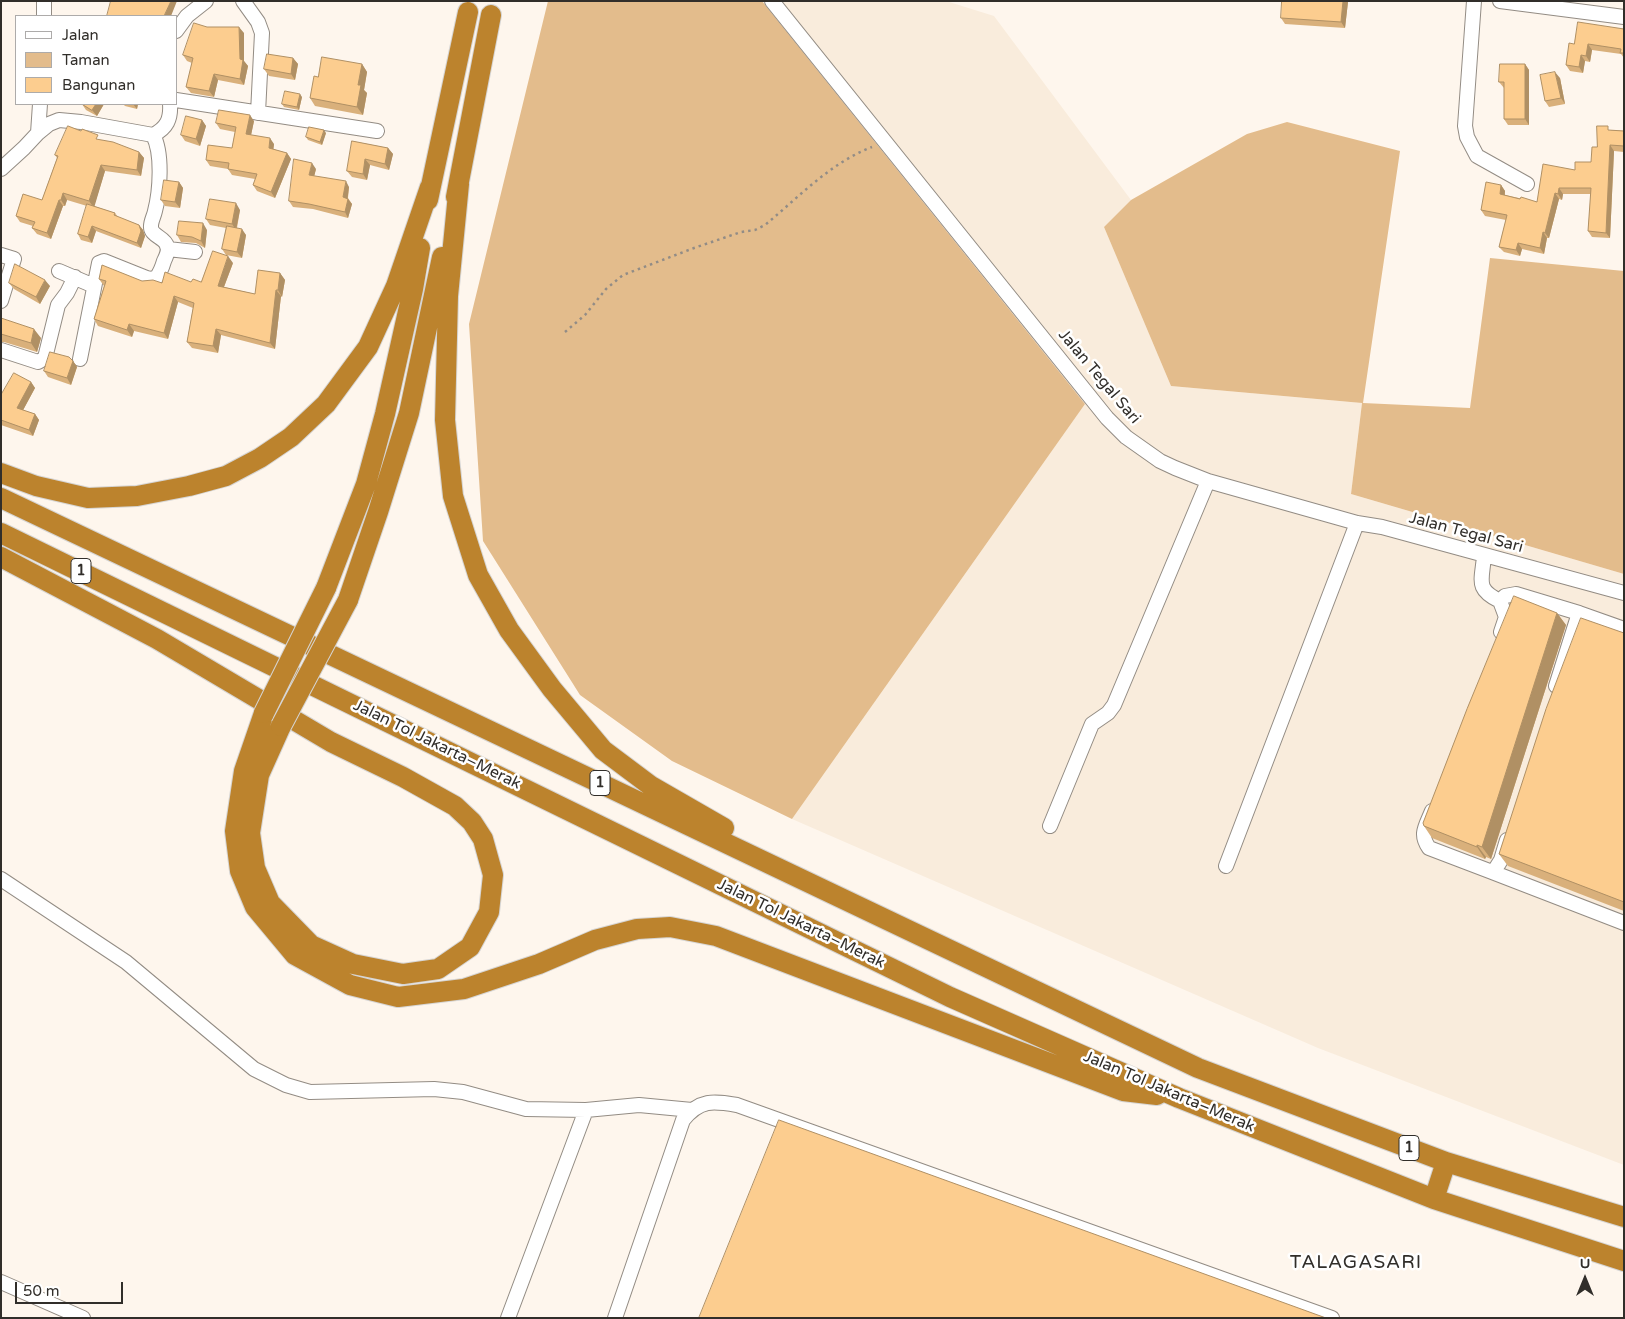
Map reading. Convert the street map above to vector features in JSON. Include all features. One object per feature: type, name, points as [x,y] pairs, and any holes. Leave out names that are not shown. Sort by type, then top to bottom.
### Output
[{"type":"highway","points":[[468,12],[430,187],[413,289],[385,414],[366,484],[326,588],[264,713],[244,771],[235,831],[240,871],[255,907],[295,955],[350,985],[398,996],[464,989],[538,964],[595,940],[637,929],[670,927],[716,936],[1123,1091],[1179,1098]]},
{"type":"highway","points":[[1,557],[157,640],[331,742],[403,777],[455,806],[472,822],[483,839],[493,876],[489,912],[470,947],[438,968],[403,974],[353,964],[311,944],[270,903],[255,868],[250,833],[259,775],[281,726],[348,600],[409,413],[433,292],[459,184],[491,15]]},
{"type":"highway","points":[[459,184],[448,296],[445,420],[452,496],[478,575],[509,630],[558,696],[603,750],[651,786],[710,820],[1046,993],[1198,1068]]},
{"type":"highway","points":[[1,473],[36,486],[88,498],[137,496],[189,486],[226,476],[260,458],[291,437],[326,404],[368,347],[396,286],[430,187]]},
{"type":"highway","name":"Jalan Tol Jakarta–Merak","points":[[1,498],[1198,1068],[1446,1162],[1624,1217]]},
{"type":"highway","name":"Jalan Tol Jakarta–Merak","points":[[1,533],[950,996],[1179,1098],[1434,1199],[1624,1261]]},
{"type":"highway","points":[[1434,1199],[1446,1162]]},
{"type":"street","points":[[44,1],[44,15]]},
{"type":"street","points":[[178,28],[187,16],[206,1]]},
{"type":"street","points":[[243,1],[258,22],[262,34],[258,113]]},
{"type":"street","name":"Jalan Tegal Sari","points":[[772,1],[1107,418],[1126,437],[1160,460],[1208,481],[1357,523],[1382,527],[1624,593]]},
{"type":"street","points":[[1474,1],[1465,126],[1467,137],[1477,156],[1527,184]]},
{"type":"street","points":[[1500,1],[1624,17]]},
{"type":"street","points":[[178,100],[377,131]]},
{"type":"street","points":[[38,133],[40,105]]},
{"type":"street","points":[[1,169],[38,133],[49,124],[59,120],[153,135],[163,130],[168,123],[171,113],[170,105]]},
{"type":"street","points":[[80,359],[98,263],[101,261],[149,279],[156,278],[160,273],[168,248],[167,244],[152,232],[150,228],[157,201],[160,155],[157,141],[153,135]]},
{"type":"street","points":[[168,248],[194,252]]},
{"type":"street","points":[[1,255],[14,259],[1,301]]},
{"type":"street","points":[[59,271],[94,286]]},
{"type":"street","points":[[1,350],[38,362],[45,358],[58,305],[67,293],[74,277]]},
{"type":"street","points":[[1050,826],[1092,724],[1108,713],[1114,705],[1208,481]]},
{"type":"street","points":[[1226,866],[1357,523]]},
{"type":"street","points":[[1484,556],[1481,581],[1483,588],[1487,594],[1500,601],[1506,617],[1496,644]]},
{"type":"street","points":[[1500,601],[1505,596],[1516,594],[1624,629]]},
{"type":"street","points":[[1552,698],[1579,613]]},
{"type":"street","points":[[1437,797],[1424,834],[1424,840],[1429,848],[1624,923]]},
{"type":"street","points":[[1492,872],[1501,860],[1510,832]]},
{"type":"street","points":[[1,879],[126,962],[254,1069],[286,1085],[310,1092],[434,1089],[463,1092],[526,1109],[586,1110],[639,1105],[692,1110]]},
{"type":"street","points":[[616,1318],[684,1120],[698,1106],[715,1102],[737,1105],[1332,1318]]},
{"type":"street","points":[[508,1318],[586,1110]]},
{"type":"street","points":[[1,1282],[83,1318]]},
{"type":"path","points":[[565,332],[585,315],[606,289],[623,275],[694,248],[741,232],[755,230],[765,224],[819,178],[856,153],[885,142]]},
{"type":"shaded area","points":[[762,1],[946,1],[994,16],[1131,200],[1104,227],[1171,386],[1362,403],[1351,494],[1624,574],[1624,1165],[1318,1048],[792,819],[1085,404]]},
{"type":"green space","points":[[548,1],[762,1],[1085,404],[792,819],[672,761],[580,695],[483,541],[469,324]]},
{"type":"green space","points":[[1287,122],[1400,151],[1363,403],[1470,408],[1490,258],[1624,271],[1624,574],[1351,494],[1362,403],[1171,386],[1104,227],[1131,200],[1247,134]]},
{"type":"building","points":[[111,1],[171,1],[164,15],[107,15]]},
{"type":"building","points":[[1282,1],[1343,1],[1341,22],[1281,18]]},
{"type":"building","points":[[1578,22],[1624,29],[1624,53],[1620,53],[1621,49],[1588,44],[1586,56],[1581,55],[1579,67],[1566,65],[1569,43],[1574,44]]},
{"type":"building","points":[[194,23],[207,27],[239,27],[240,59],[243,60],[240,79],[214,74],[209,91],[186,87],[193,58],[183,55]]},
{"type":"building","points":[[267,54],[293,58],[291,74],[264,69]]},
{"type":"building","points":[[322,57],[362,64],[358,85],[361,85],[357,107],[310,98],[314,76],[318,77]]},
{"type":"building","points":[[1500,64],[1525,64],[1525,119],[1504,119],[1504,82],[1499,82]]},
{"type":"building","points":[[1555,72],[1561,98],[1545,101],[1540,75]]},
{"type":"building","points":[[285,91],[300,94],[297,107],[282,104]]},
{"type":"building","points":[[84,105],[95,105],[92,110]]},
{"type":"building","points":[[219,110],[250,115],[246,134],[270,138],[269,148],[287,153],[271,192],[253,185],[257,174],[228,169],[229,163],[206,160],[208,145],[232,148],[236,127],[216,123]]},
{"type":"building","points":[[186,116],[202,120],[196,139],[181,135]]},
{"type":"building","points":[[68,126],[98,135],[96,139],[113,142],[139,152],[137,170],[101,165],[89,201],[63,193],[47,233],[32,228],[35,222],[16,216],[23,194],[42,200],[58,156],[55,155]]},
{"type":"building","points":[[1597,126],[1608,126],[1608,130],[1624,131],[1624,146],[1610,145],[1606,233],[1588,231],[1591,188],[1559,188],[1558,194],[1555,193],[1540,248],[1518,243],[1516,250],[1499,247],[1507,215],[1481,210],[1486,182],[1501,185],[1500,194],[1520,199],[1521,197],[1537,202],[1543,164],[1575,170],[1575,162],[1591,162],[1592,147],[1597,147]]},
{"type":"building","points":[[309,127],[324,130],[320,142],[306,137]]},
{"type":"building","points":[[352,141],[388,148],[385,164],[365,159],[363,174],[347,171]]},
{"type":"building","points":[[294,159],[312,163],[309,175],[346,181],[343,197],[348,199],[345,212],[289,201]]},
{"type":"building","points":[[164,180],[179,182],[175,202],[161,200]]},
{"type":"building","points":[[210,199],[236,203],[232,224],[206,219]]},
{"type":"building","points":[[87,204],[115,213],[114,215],[139,225],[141,231],[137,243],[92,226],[88,237],[78,234]]},
{"type":"building","points":[[179,221],[203,223],[201,241],[192,237],[177,235]]},
{"type":"building","points":[[227,226],[242,229],[237,252],[222,249]]},
{"type":"building","points":[[213,251],[228,256],[218,286],[255,294],[258,270],[280,273],[278,290],[276,290],[270,343],[216,329],[213,346],[187,342],[194,303],[174,296],[164,333],[129,324],[127,330],[94,319],[106,281],[99,279],[102,265],[142,281],[153,280],[162,283],[165,272],[191,282],[193,279],[201,282]]},
{"type":"building","points":[[15,264],[45,280],[36,297],[9,283]]},
{"type":"building","points":[[1,318],[34,329],[31,343],[1,334]]},
{"type":"building","points":[[50,352],[69,357],[73,361],[67,378],[44,371]]},
{"type":"building","points":[[14,373],[31,382],[17,408],[35,414],[29,430],[1,420],[1,395]]},
{"type":"building","points":[[1514,596],[1557,613],[1482,847],[1477,845],[1477,847],[1424,826],[1423,823],[1467,709]]},
{"type":"building","points":[[1581,618],[1624,633],[1624,902],[1499,854],[1546,709]]},
{"type":"building","points":[[779,1120],[1326,1318],[699,1318]]},
{"type":"district","name":"TALAGASARI","points":[[1356,1263]]}]
